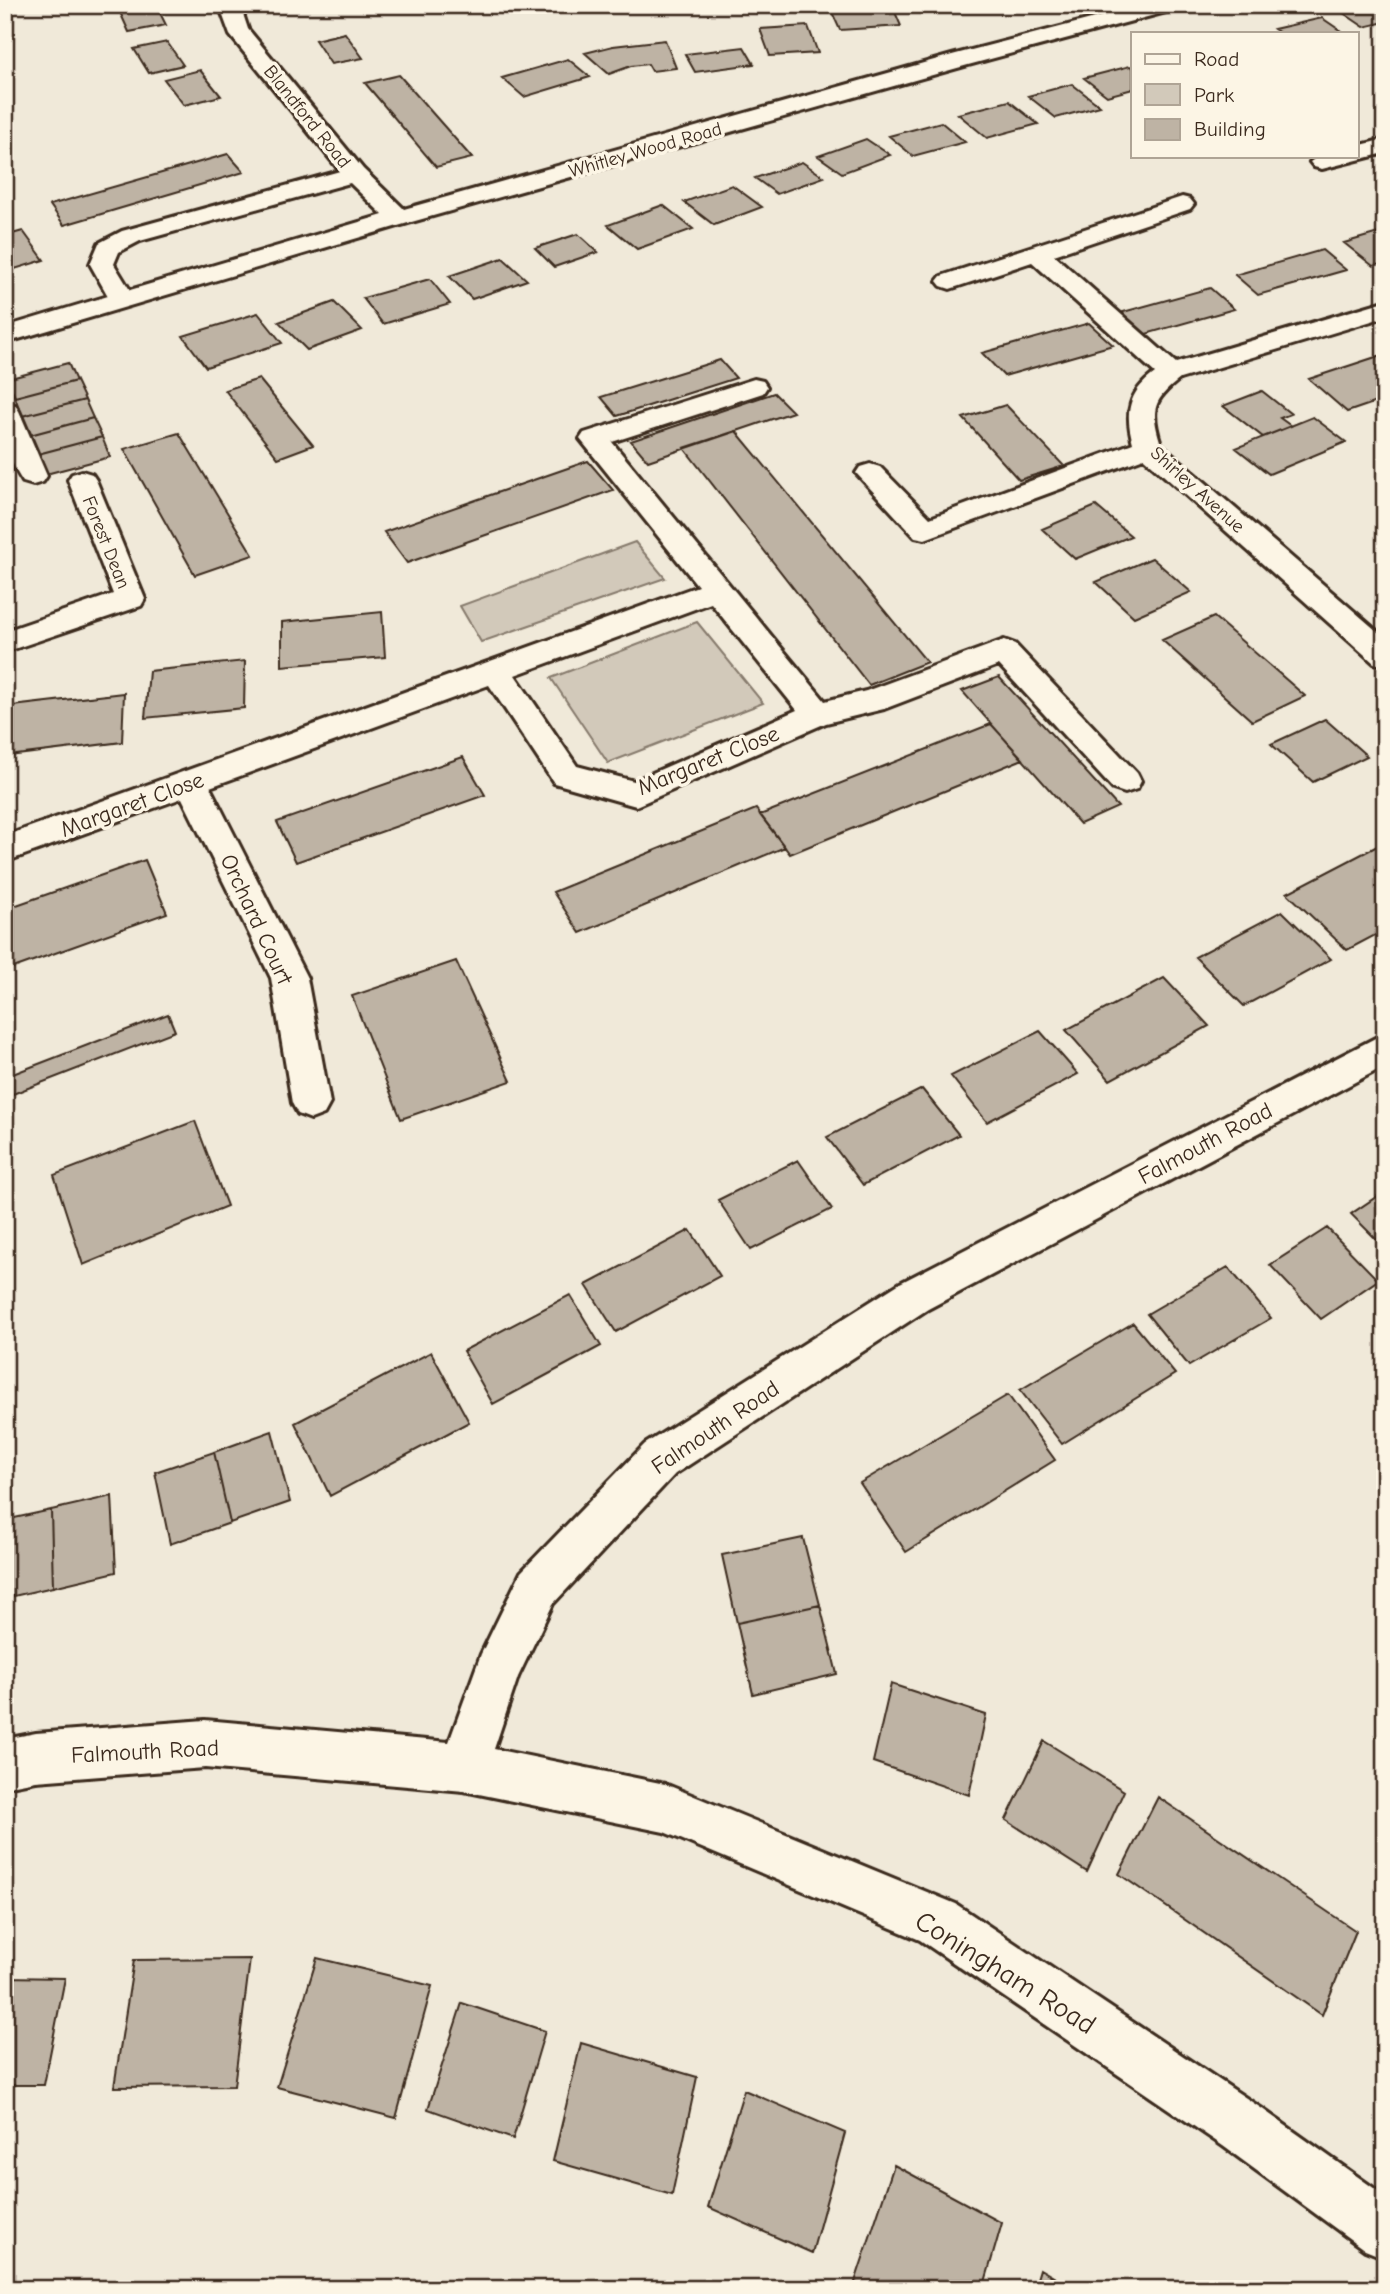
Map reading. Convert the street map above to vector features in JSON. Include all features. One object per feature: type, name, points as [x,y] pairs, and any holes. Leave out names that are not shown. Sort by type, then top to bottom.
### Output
[{"type":"street","name":"Blandford Road","points":[[229,5],[238,30],[355,174],[399,218]]},
{"type":"street","name":"Whitley Wood Road","points":[[11,327],[123,300],[399,218],[946,64],[1170,5]]},
{"type":"street","points":[[1358,153],[1385,146]]},
{"type":"street","points":[[1322,162],[1338,158]]},
{"type":"street","points":[[123,300],[102,264],[108,248],[131,236],[355,174]]},
{"type":"street","points":[[950,281],[1182,204]]},
{"type":"street","points":[[1035,251],[1171,373]]},
{"type":"street","name":"Shirley Avenue","points":[[1385,309],[1171,373],[1148,390],[1138,417],[1148,447],[1385,655]]},
{"type":"street","points":[[754,387],[594,439],[818,714]]},
{"type":"street","points":[[5,411],[33,476]]},
{"type":"street","points":[[870,473],[925,530],[1148,447]]},
{"type":"street","name":"Forest Dean","points":[[5,642],[130,599],[82,480]]},
{"type":"street","name":"Margaret Close","points":[[5,849],[718,590]]},
{"type":"street","name":"Margaret Close","points":[[495,670],[566,775],[636,794],[818,714],[873,701],[1004,651],[1125,782]]},
{"type":"street","name":"Orchard Court","points":[[191,783],[289,978],[311,1103]]},
{"type":"street","name":"Falmouth Road","points":[[5,1763],[36,1757],[205,1744],[464,1767],[497,1670],[537,1587],[660,1459],[914,1296],[1385,1048]]},
{"type":"street","name":"Coningham Road","points":[[464,1767],[665,1808],[938,1922],[1242,2127],[1385,2230]]},
{"type":"green space","points":[[635,542],[665,578],[481,642],[460,606]]},
{"type":"green space","points":[[697,622],[763,703],[608,763],[551,678]]},
{"type":"building","points":[[156,5],[166,25],[129,32],[119,10]]},
{"type":"building","points":[[892,5],[901,26],[840,30],[831,10]]},
{"type":"building","points":[[1385,5],[1385,22],[1364,27],[1333,6]]},
{"type":"building","points":[[1322,18],[1343,32],[1278,32],[1274,29]]},
{"type":"building","points":[[808,26],[818,53],[770,56],[760,29]]},
{"type":"building","points":[[345,33],[363,58],[331,64],[315,40]]},
{"type":"building","points":[[665,40],[676,68],[652,71],[648,64],[631,66],[609,74],[585,53],[613,46]]},
{"type":"building","points":[[167,42],[183,65],[149,73],[134,49]]},
{"type":"building","points":[[744,47],[754,64],[695,72],[685,54]]},
{"type":"building","points":[[568,59],[590,77],[524,97],[502,78]]},
{"type":"building","points":[[1130,66],[1131,90],[1107,96],[1084,78]]},
{"type":"building","points":[[200,70],[221,96],[184,105],[164,79]]},
{"type":"building","points":[[399,75],[472,158],[436,167],[365,83]]},
{"type":"building","points":[[1072,84],[1100,106],[1056,118],[1028,96]]},
{"type":"building","points":[[1009,101],[1038,124],[987,138],[958,114]]},
{"type":"building","points":[[941,122],[965,142],[913,156],[889,136]]},
{"type":"building","points":[[866,139],[890,155],[842,173],[818,156]]},
{"type":"building","points":[[228,154],[244,172],[64,225],[50,205]]},
{"type":"building","points":[[802,162],[824,177],[777,194],[755,178]]},
{"type":"building","points":[[732,185],[762,207],[714,225],[684,202]]},
{"type":"building","points":[[663,205],[693,229],[637,249],[608,225]]},
{"type":"building","points":[[23,231],[44,260],[5,272],[5,236]]},
{"type":"building","points":[[1385,231],[1385,263],[1373,266],[1344,243]]},
{"type":"building","points":[[578,234],[598,252],[554,267],[535,248]]},
{"type":"building","points":[[1322,250],[1346,270],[1258,295],[1235,275]]},
{"type":"building","points":[[503,258],[527,280],[472,299],[449,276]]},
{"type":"building","points":[[430,279],[450,304],[383,324],[363,298]]},
{"type":"building","points":[[1210,288],[1234,309],[1139,336],[1116,314]]},
{"type":"building","points":[[334,302],[362,330],[307,350],[279,322]]},
{"type":"building","points":[[258,313],[282,343],[206,367],[183,336]]},
{"type":"building","points":[[1089,323],[1113,345],[1004,376],[982,353]]},
{"type":"building","points":[[1385,354],[1385,399],[1347,412],[1309,379]]},
{"type":"building","points":[[720,360],[736,378],[617,416],[601,397]]},
{"type":"building","points":[[68,363],[76,381],[15,397],[7,379]]},
{"type":"building","points":[[259,379],[313,445],[278,458],[225,390]]},
{"type":"building","points":[[76,381],[85,400],[22,416],[15,397]]},
{"type":"building","points":[[1262,391],[1291,414],[1280,418],[1291,426],[1263,437],[1223,406]]},
{"type":"building","points":[[774,393],[793,412],[648,461],[631,441]]},
{"type":"building","points":[[85,400],[93,418],[30,435],[22,416]]},
{"type":"building","points":[[1006,405],[1064,466],[1019,480],[963,418]]},
{"type":"building","points":[[1313,417],[1346,442],[1269,474],[1236,448]]},
{"type":"building","points":[[93,418],[102,437],[38,454],[30,435]]},
{"type":"building","points":[[736,431],[927,662],[869,685],[684,448]]},
{"type":"building","points":[[179,433],[253,555],[195,575],[124,449]]},
{"type":"building","points":[[102,437],[110,457],[46,474],[38,454]]},
{"type":"building","points":[[588,461],[613,490],[407,563],[384,532]]},
{"type":"building","points":[[1096,506],[1131,536],[1075,559],[1042,529]]},
{"type":"building","points":[[1152,558],[1191,592],[1134,617],[1096,582]]},
{"type":"building","points":[[382,612],[385,657],[282,666],[282,622]]},
{"type":"building","points":[[1214,617],[1305,696],[1252,721],[1162,640]]},
{"type":"building","points":[[245,661],[244,708],[145,718],[149,671]]},
{"type":"building","points":[[999,677],[1118,807],[1080,824],[962,691]]},
{"type":"building","points":[[124,693],[122,742],[8,756],[13,706]]},
{"type":"building","points":[[1325,719],[1367,756],[1313,782],[1271,744]]},
{"type":"building","points":[[991,724],[1023,759],[790,854],[760,815]]},
{"type":"building","points":[[463,757],[485,795],[296,862],[277,822]]},
{"type":"building","points":[[756,809],[785,847],[580,933],[553,892]]},
{"type":"building","points":[[1385,842],[1385,930],[1347,950],[1287,893]]},
{"type":"building","points":[[145,860],[167,913],[5,971],[5,909]]},
{"type":"building","points":[[1282,911],[1331,959],[1244,1006],[1195,957]]},
{"type":"building","points":[[456,961],[511,1081],[401,1119],[352,996]]},
{"type":"building","points":[[1164,978],[1209,1026],[1110,1080],[1066,1030]]},
{"type":"building","points":[[168,1014],[175,1031],[5,1097],[5,1077]]},
{"type":"building","points":[[1040,1031],[1078,1074],[987,1122],[951,1076]]},
{"type":"building","points":[[922,1089],[959,1135],[863,1185],[827,1137]]},
{"type":"building","points":[[195,1121],[227,1206],[83,1265],[54,1175]]},
{"type":"building","points":[[798,1160],[832,1209],[751,1250],[718,1200]]},
{"type":"building","points":[[1385,1191],[1385,1248],[1351,1214]]},
{"type":"building","points":[[1327,1228],[1378,1280],[1321,1319],[1270,1265]]},
{"type":"building","points":[[690,1230],[720,1276],[616,1332],[586,1285]]},
{"type":"building","points":[[1228,1267],[1271,1318],[1189,1366],[1147,1314]]},
{"type":"building","points":[[570,1295],[601,1346],[493,1404],[463,1351]]},
{"type":"building","points":[[1133,1323],[1175,1374],[1062,1444],[1020,1390]]},
{"type":"building","points":[[431,1352],[469,1422],[330,1496],[295,1423]]},
{"type":"building","points":[[1008,1395],[1055,1460],[906,1552],[860,1483]]},
{"type":"building","points":[[272,1431],[290,1502],[230,1523],[214,1452]]},
{"type":"building","points":[[214,1452],[230,1523],[170,1544],[155,1472]]},
{"type":"building","points":[[112,1496],[116,1572],[53,1587],[51,1510]]},
{"type":"building","points":[[51,1510],[53,1587],[5,1598],[5,1520]]},
{"type":"building","points":[[803,1538],[820,1605],[737,1623],[722,1555]]},
{"type":"building","points":[[820,1605],[837,1674],[753,1694],[737,1623]]},
{"type":"building","points":[[891,1684],[986,1715],[969,1795],[873,1762]]},
{"type":"building","points":[[1044,1741],[1124,1791],[1087,1872],[1006,1820]]},
{"type":"building","points":[[1158,1797],[1356,1931],[1322,2015],[1119,1874]]},
{"type":"building","points":[[317,1958],[432,1986],[396,2118],[277,2087]]},
{"type":"building","points":[[250,1959],[234,2086],[114,2087],[134,1960]]},
{"type":"building","points":[[5,1977],[65,1978],[44,2085],[5,2085]]},
{"type":"building","points":[[462,2003],[545,2031],[513,2139],[428,2109]]},
{"type":"building","points":[[581,2043],[697,2077],[672,2195],[553,2161]]},
{"type":"building","points":[[744,2090],[845,2133],[812,2253],[708,2207]]},
{"type":"building","points":[[894,2165],[1002,2223],[983,2289],[867,2289],[855,2282]]},
{"type":"building","points":[[1040,2269],[1074,2289],[1034,2289]]}]
